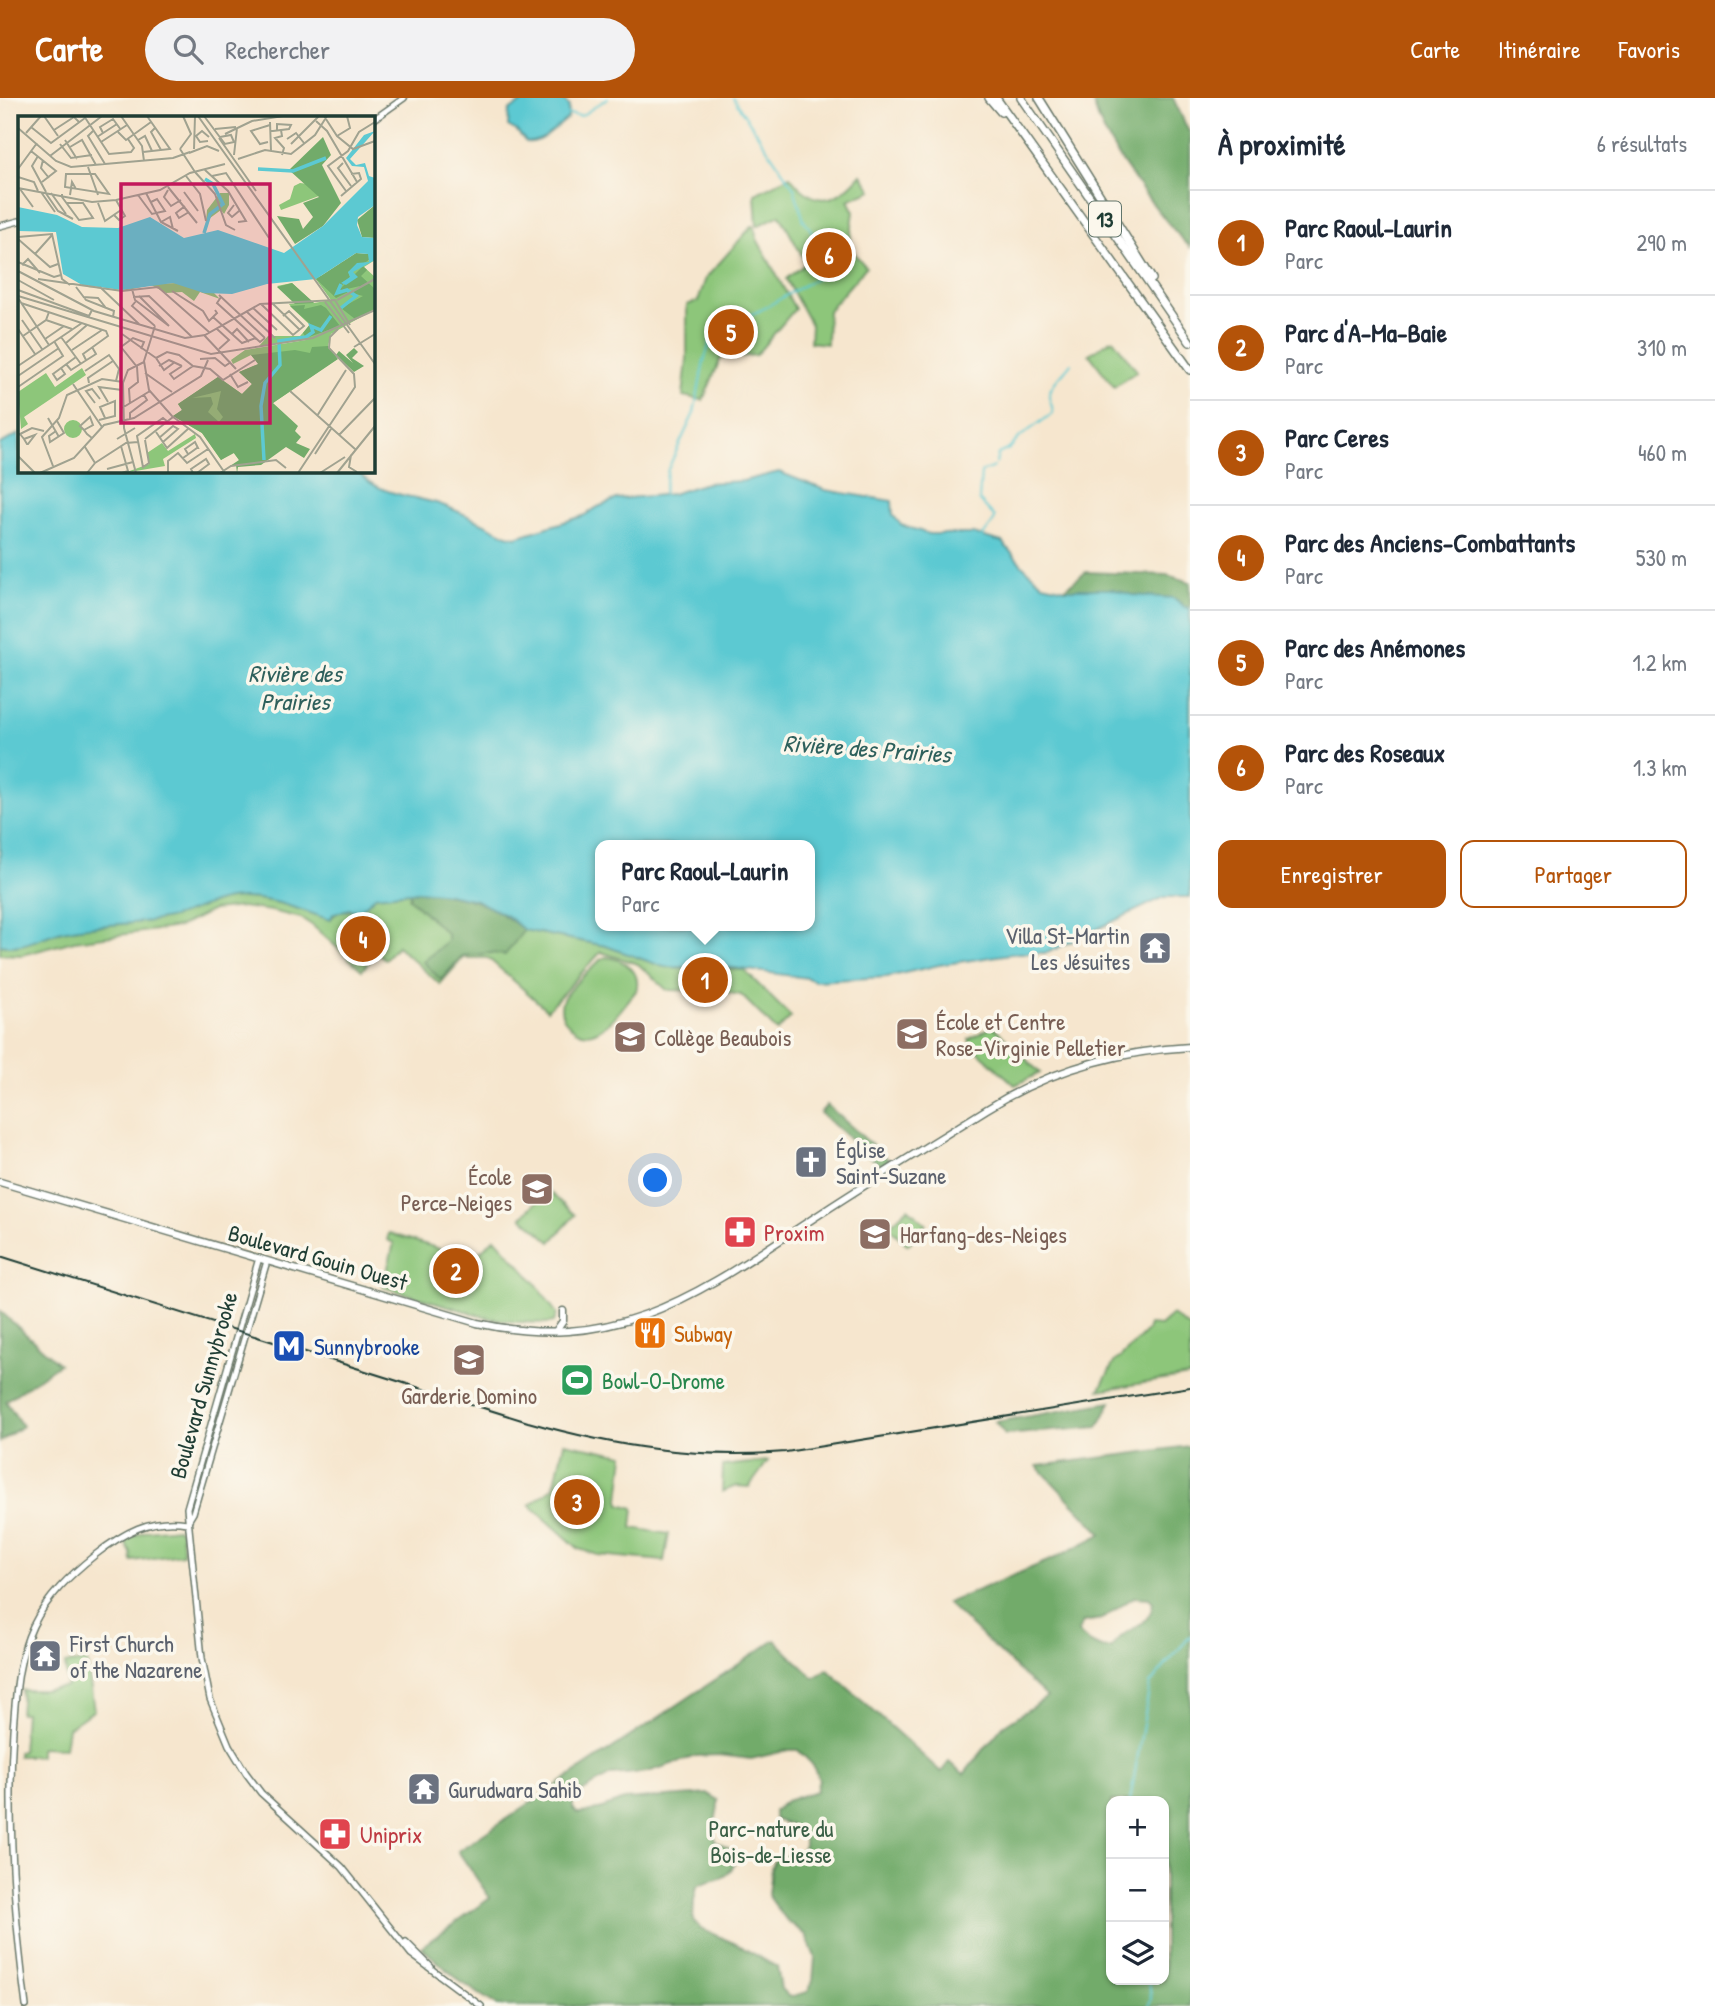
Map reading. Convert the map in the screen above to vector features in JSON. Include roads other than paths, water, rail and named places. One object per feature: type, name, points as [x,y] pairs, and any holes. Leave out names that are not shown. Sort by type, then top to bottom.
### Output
[{"type":"highway","points":[[989,98],[1022,136]]},
{"type":"highway","name":"13","points":[[996,98],[1190,370]]},
{"type":"highway","name":"13","points":[[1021,98],[1189,341]]},
{"type":"highway","points":[[1039,98],[1189,341]]},
{"type":"main road","name":"Boulevard Gouin Ouest","points":[[0,1182],[480,1323],[511,1329],[556,1331],[593,1328],[668,1307],[702,1290],[987,1109],[1039,1082],[1112,1058],[1190,1047]]},
{"type":"main road","points":[[556,1331],[563,1321],[563,1311]]},
{"type":"street","points":[[374,119],[404,98]]},
{"type":"street","points":[[0,226],[18,221]]},
{"type":"street","name":"Boulevard Sunnybrooke","points":[[263,1260],[190,1491],[186,1513],[205,1675],[215,1711],[229,1745],[261,1793],[342,1867],[401,1938],[411,1954],[481,2006]]},
{"type":"street","points":[[26,2006],[15,1915],[11,1836],[16,1690],[25,1644],[38,1616],[59,1587],[120,1536],[144,1526],[187,1523]]},
{"type":"water","points":[[528,98],[562,98],[569,106],[568,118],[544,138],[526,142],[517,131],[508,126],[509,111]]},
{"type":"water","name":"Rivière des Prairies","points":[[18,435],[18,472],[359,472],[366,480],[386,491],[442,505],[516,537],[583,516],[617,499],[672,494],[706,483],[743,481],[779,472],[825,490],[892,501],[893,515],[901,525],[929,534],[973,534],[1002,542],[1043,584],[1065,589],[1112,589],[1132,595],[1174,598],[1190,608],[1190,897],[1164,897],[1047,953],[1017,953],[939,965],[887,977],[815,981],[734,968],[664,967],[606,946],[524,930],[507,916],[476,900],[419,891],[375,896],[359,912],[349,909],[333,914],[330,920],[275,902],[233,898],[170,918],[79,928],[18,945],[0,945],[0,444]]},
{"type":"waterway","points":[[568,114],[581,116],[608,98]]},
{"type":"waterway","points":[[663,494],[668,469],[694,413],[704,361],[712,337],[727,325],[761,310],[816,278],[819,252],[811,230],[804,221],[794,188],[733,98]]},
{"type":"waterway","points":[[996,463],[998,454],[1009,449],[1021,436],[1052,414],[1049,393],[1071,363]]},
{"type":"waterway","points":[[982,537],[995,517],[979,500],[981,472],[994,467]]},
{"type":"waterway","points":[[1131,1796],[1150,1684],[1190,1636]]},
{"type":"waterway","points":[[1149,2006],[1150,1985]]},
{"type":"tram line","points":[[0,1256],[528,1422],[593,1438],[656,1449],[719,1454],[786,1452],[1190,1387]]},
{"type":"place","name":"Parc des Roseaux","points":[[829,255]]},
{"type":"place","name":"Parc des Anémones","points":[[731,332]]},
{"type":"place","name":"Parc des Anciens-Combattants","points":[[363,939]]},
{"type":"place","name":"Villa St-Martin Les Jésuites","points":[[1155,948]]},
{"type":"place","name":"Parc Raoul-Laurin","points":[[705,980]]},
{"type":"place","name":"École et Centre Rose-Virginie Pelletier","points":[[912,1034]]},
{"type":"place","name":"Collège Beaubois","points":[[630,1037]]},
{"type":"place","name":"Église Saint-Suzane","points":[[811,1162]]},
{"type":"place","name":"École Perce-Neiges","points":[[537,1189]]},
{"type":"place","name":"Proxim","points":[[740,1232]]},
{"type":"place","name":"Harfang-des-Neiges","points":[[875,1234]]},
{"type":"place","name":"Parc d'A-Ma-Baie","points":[[456,1271]]},
{"type":"place","name":"Subway","points":[[650,1333]]},
{"type":"place","name":"Sunnybrooke","points":[[289,1346]]},
{"type":"place","name":"Garderie Domino","points":[[469,1360]]},
{"type":"place","name":"Bowl-O-Drome","points":[[577,1380]]},
{"type":"place","name":"Parc Ceres","points":[[577,1502]]},
{"type":"place","name":"First Church of the Nazarene","points":[[45,1656]]},
{"type":"place","name":"Gurudwara Sahib","points":[[424,1789]]},
{"type":"place","name":"Uniprix","points":[[335,1834]]},
{"type":"park label","name":"Parc-nature du Bois-de-Liesse","points":[[771,1841]]}]
